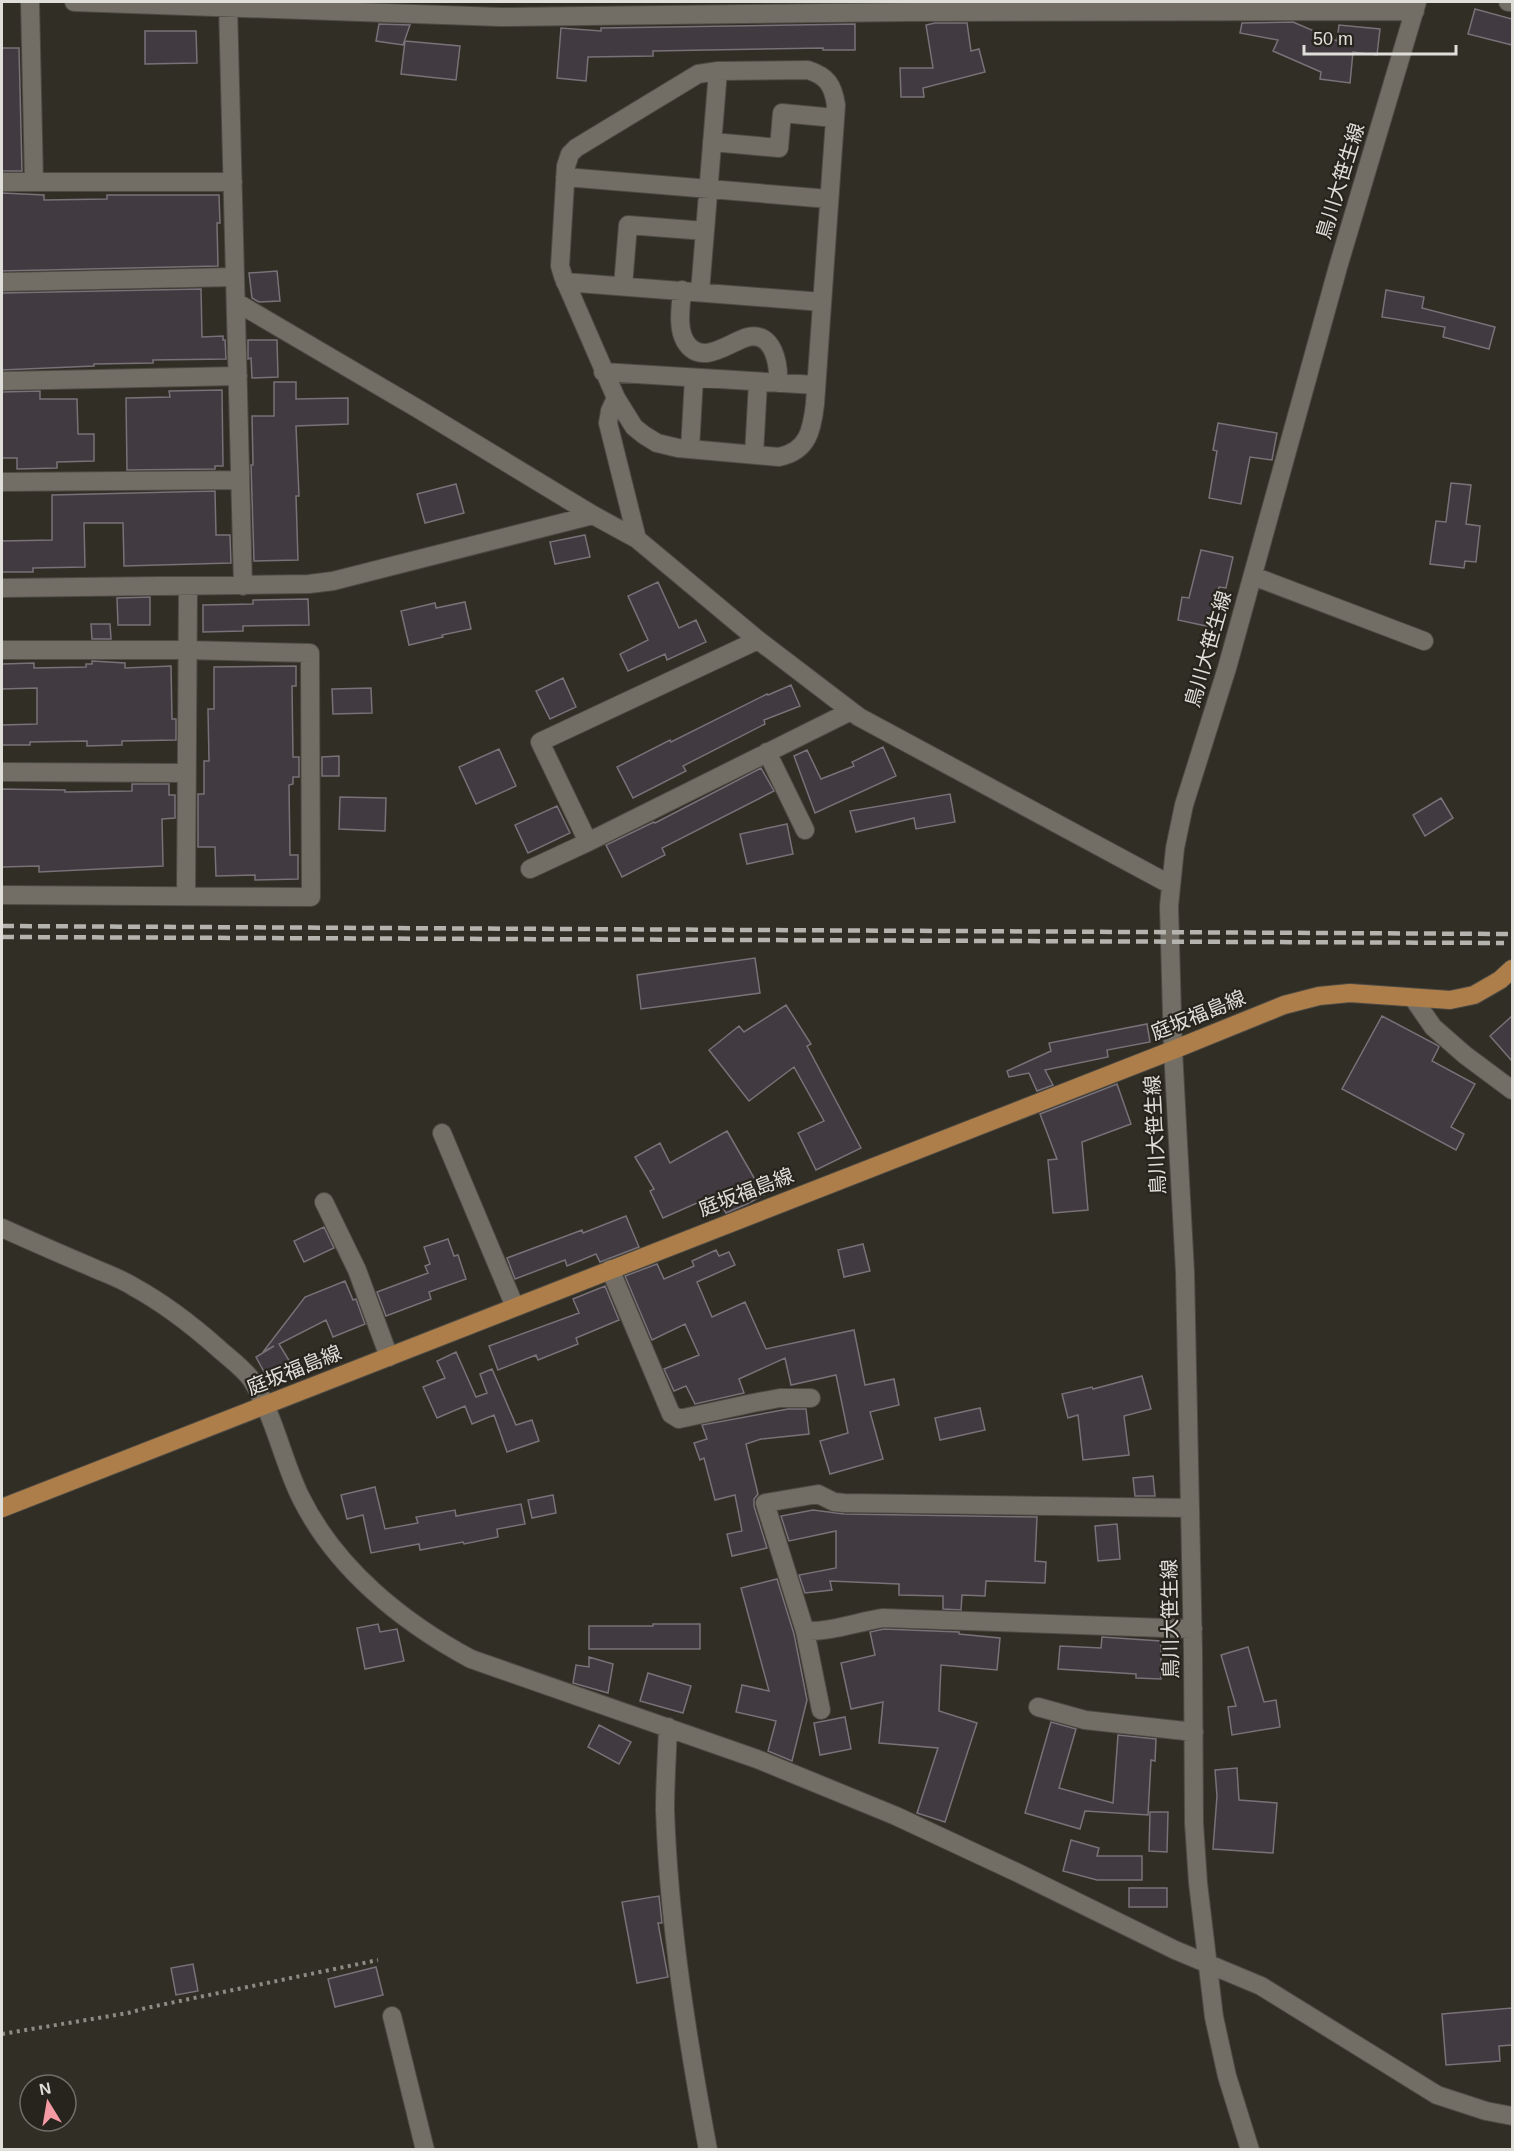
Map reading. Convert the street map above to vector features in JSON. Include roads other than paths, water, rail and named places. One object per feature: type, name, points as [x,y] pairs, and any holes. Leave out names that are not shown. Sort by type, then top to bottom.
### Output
[{"type":"main road","name":"庭坂福島線","points":[[2,1508],[1284,1005],[1319,996],[1350,993],[1450,999],[1474,994],[1500,980],[1512,969]]},
{"type":"street","points":[[30,2],[34,182]]},
{"type":"street","points":[[74,2],[500,17],[1416,6]]},
{"type":"street","points":[[228,6],[243,586]]},
{"type":"street","name":"鳥川大笹生線","points":[[1250,2150],[1227,2076],[1214,2017],[1198,1883],[1194,1823],[1193,1629],[1185,1272],[1173,1050],[1169,906],[1175,848],[1184,805],[1253,576],[1338,267],[1416,6]]},
{"type":"street","points":[[808,70],[820,74],[831,82],[835,118],[813,419],[803,446],[789,455],[779,457],[678,448],[657,443],[634,427],[616,398],[603,372],[560,266],[565,177],[570,154],[576,148],[698,74],[718,71],[808,70]]},
{"type":"street","points":[[718,71],[705,231],[681,324],[685,342],[699,352],[709,353],[748,337],[760,337],[770,345],[776,357],[779,368],[778,383]]},
{"type":"street","points":[[712,142],[779,148],[782,113],[835,118]]},
{"type":"street","points":[[565,177],[829,199]]},
{"type":"street","points":[[2,182],[232,182]]},
{"type":"street","points":[[623,286],[628,225],[705,231]]},
{"type":"street","points":[[2,282],[235,276]]},
{"type":"street","points":[[566,282],[822,302]]},
{"type":"street","points":[[236,302],[637,539],[758,640],[869,723],[1171,885]]},
{"type":"street","points":[[603,372],[816,386]]},
{"type":"street","points":[[2,381],[238,376]]},
{"type":"street","points":[[690,449],[694,378]]},
{"type":"street","points":[[754,454],[758,382]]},
{"type":"street","points":[[616,398],[608,423],[637,539]]},
{"type":"street","points":[[2,482],[240,480]]},
{"type":"street","points":[[2,588],[309,585],[333,581],[594,515]]},
{"type":"street","points":[[1253,576],[1424,641]]},
{"type":"street","points":[[186,896],[188,587]]},
{"type":"street","points":[[588,842],[540,742],[758,640]]},
{"type":"street","points":[[2,650],[187,650],[310,653],[311,897],[2,894]]},
{"type":"street","points":[[530,869],[851,711]]},
{"type":"street","points":[[768,752],[805,830]]},
{"type":"street","points":[[2,772],[186,773]]},
{"type":"street","points":[[1413,998],[1433,1027],[1465,1055],[1512,1090]]},
{"type":"street","points":[[442,1133],[515,1307]]},
{"type":"street","points":[[324,1202],[357,1270],[389,1356]]},
{"type":"street","points":[[2,1228],[132,1285],[162,1303],[192,1326],[250,1378],[264,1406],[300,1496],[321,1534],[348,1567],[390,1605],[438,1641],[471,1659],[757,1759],[896,1816],[1175,1950],[1262,1986],[1437,2095],[1486,2111],[1512,2116]]},
{"type":"street","points":[[610,1269],[674,1417],[679,1419],[780,1398],[812,1398]]},
{"type":"street","points":[[821,1710],[805,1631],[765,1503],[818,1494],[844,1503],[1190,1508]]},
{"type":"street","points":[[805,1631],[816,1631],[883,1618],[1193,1629]]},
{"type":"street","points":[[1038,1707],[1086,1720],[1194,1732]]},
{"type":"street","points":[[668,1727],[665,1808],[676,1948],[685,2022],[708,2150]]},
{"type":"street","points":[[392,2016],[425,2150]]},
{"type":"railway","points":[[2,926],[1512,934]]},
{"type":"railway","points":[[2,937],[1504,943]]}]
